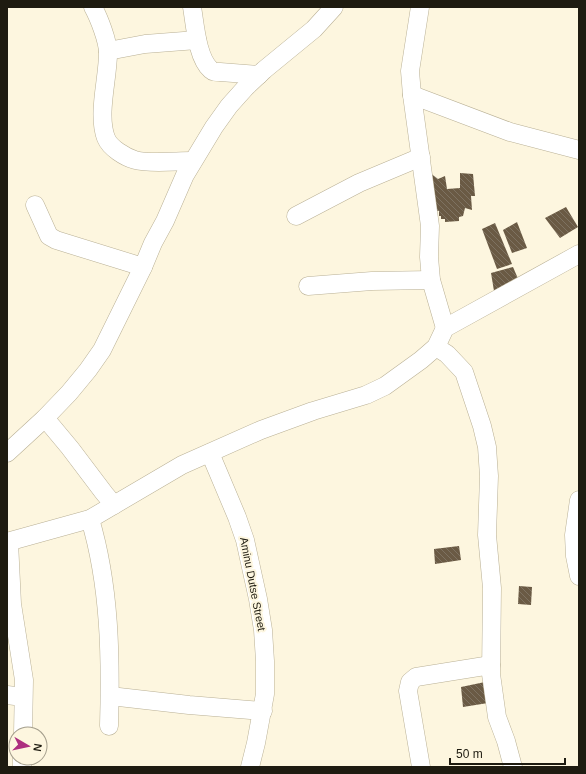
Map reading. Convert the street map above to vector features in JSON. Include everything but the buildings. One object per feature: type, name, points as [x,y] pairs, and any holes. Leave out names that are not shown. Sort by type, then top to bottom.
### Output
[{"type":"street","points":[[93,7],[99,19],[108,51],[103,122],[106,139],[123,155],[135,160],[146,162],[192,161]]},
{"type":"street","points":[[192,7],[197,40],[204,59],[212,71],[259,75]]},
{"type":"street","points":[[7,453],[45,418],[88,370],[102,350],[165,221],[177,191],[192,161],[229,106],[259,75],[314,29],[334,7]]},
{"type":"street","points":[[420,7],[410,70],[430,226],[431,280],[445,328]]},
{"type":"street","points":[[108,51],[145,44],[197,40]]},
{"type":"street","points":[[412,95],[510,132],[579,150]]},
{"type":"street","points":[[296,216],[359,183],[421,157]]},
{"type":"street","points":[[35,205],[49,236],[56,240],[143,267]]},
{"type":"street","points":[[21,726],[15,696],[24,680],[12,604],[8,542],[90,519],[182,465],[261,430],[313,411],[355,399],[385,386],[421,360],[436,347],[445,328],[579,254]]},
{"type":"street","points":[[308,286],[431,280]]},
{"type":"street","points":[[436,347],[447,354],[464,372],[487,447],[489,476],[487,535],[492,588],[491,665],[493,695],[497,717],[506,741],[513,767]]},
{"type":"street","points":[[45,418],[114,505]]},
{"type":"street","name":"Aminu Dutse Street","points":[[210,453],[238,517],[246,540],[263,630],[265,694],[263,711],[250,767]]},
{"type":"street","points":[[579,500],[574,535],[575,556],[579,576]]},
{"type":"street","points":[[90,519],[101,562],[106,602],[110,696],[109,726]]},
{"type":"street","points":[[421,767],[408,691],[410,682],[416,677],[491,665]]},
{"type":"street","points":[[110,696],[189,705],[263,711]]}]
